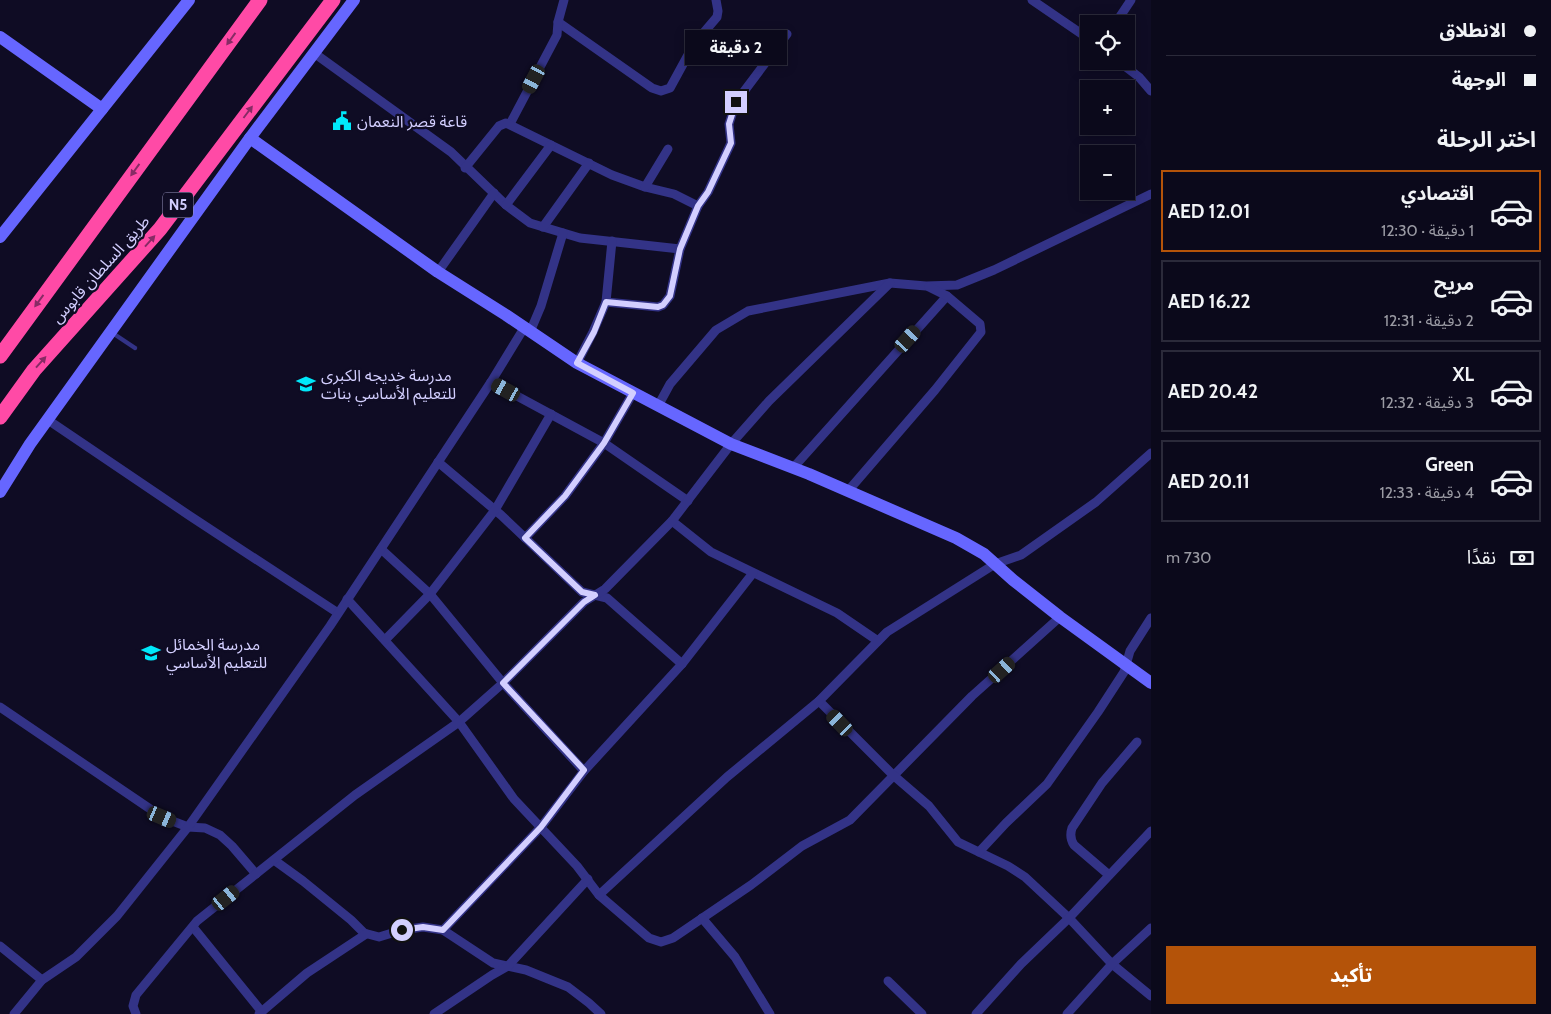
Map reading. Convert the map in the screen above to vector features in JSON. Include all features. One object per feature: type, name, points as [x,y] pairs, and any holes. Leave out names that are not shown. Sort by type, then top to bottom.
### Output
[{"type":"highway","name":"طريق السلطان قابوس","points":[[0,356],[260,0]]},
{"type":"highway","name":"طريق السلطان قابوس","points":[[0,417],[34,370],[160,229],[333,0]]},
{"type":"street","points":[[0,237],[189,0]]},
{"type":"street","points":[[0,492],[30,444],[250,138],[354,0]]},
{"type":"street","points":[[510,124],[557,35],[558,22],[564,0]]},
{"type":"street","points":[[558,22],[652,88],[661,91],[670,88],[694,44],[717,17],[716,0]]},
{"type":"street","points":[[1032,0],[1080,33]]},
{"type":"street","points":[[1121,15],[1130,0]]},
{"type":"street","points":[[606,302],[658,307],[663,305],[670,296],[680,249],[698,206],[708,192],[731,143],[729,124],[736,102],[787,34]]},
{"type":"street","points":[[0,37],[102,109]]},
{"type":"street","points":[[314,53],[451,152],[465,168],[506,205],[530,223],[580,238],[680,249]]},
{"type":"street","points":[[1130,70],[1151,91]]},
{"type":"street","points":[[465,168],[499,126],[506,123],[612,174],[645,187],[674,194],[698,206]]},
{"type":"street","points":[[250,138],[438,272],[577,363],[732,444],[848,491],[956,538],[984,554],[1060,617],[1151,683]]},
{"type":"street","points":[[506,205],[551,145]]},
{"type":"street","points":[[645,187],[668,149]]},
{"type":"street","points":[[543,227],[589,163]]},
{"type":"street","points":[[438,272],[494,193]]},
{"type":"street","points":[[658,406],[670,384],[716,330],[748,311],[890,283],[926,286],[957,285],[994,270],[1151,194]]},
{"type":"street","points":[[14,1014],[42,980],[76,957],[117,916],[188,827],[338,613],[527,330],[542,306],[563,233]]},
{"type":"street","points":[[577,363],[594,332],[606,302],[612,241]]},
{"type":"street","points":[[136,1014],[133,1006],[136,995],[192,927],[355,795],[459,722],[503,683],[584,602],[605,588],[672,521],[732,444],[769,401],[890,283]]},
{"type":"street","points":[[848,491],[982,332],[980,324],[947,296],[926,286]]},
{"type":"street","points":[[793,468],[947,296]]},
{"type":"street","points":[[491,382],[604,443],[688,501]]},
{"type":"street","points":[[525,538],[565,496],[604,443],[633,393]]},
{"type":"street","points":[[385,640],[430,594],[495,510],[551,414]]},
{"type":"street","points":[[48,420],[338,613]]},
{"type":"street","points":[[599,895],[728,777],[819,701],[887,632],[995,564],[1021,555],[1096,502],[1151,453]]},
{"type":"street","points":[[438,462],[495,510],[582,592],[606,598],[682,664]]},
{"type":"street","points":[[672,521],[711,552],[837,613],[878,641]]},
{"type":"street","points":[[381,549],[430,594],[503,683],[584,770]]},
{"type":"street","points":[[443,930],[541,827],[584,770],[682,664],[753,573]]},
{"type":"street","points":[[347,599],[459,722],[514,799],[588,879],[599,895],[655,941],[668,941],[751,885],[802,846],[850,820],[972,696],[1060,617]]},
{"type":"street","points":[[979,852],[1047,784],[1124,672],[1130,651],[1151,618]]},
{"type":"street","points":[[819,701],[893,775],[929,806],[958,842],[1008,866],[1025,877],[1069,918],[1112,964],[1151,996]]},
{"type":"street","points":[[0,707],[156,814],[175,823],[188,827],[205,828],[220,835],[256,874]]},
{"type":"street","points":[[1109,876],[1074,845],[1070,832],[1102,784],[1137,742]]},
{"type":"street","points":[[976,1014],[1021,964],[1069,918],[1151,831]]},
{"type":"street","points":[[274,860],[303,881],[366,934],[379,937],[402,930],[423,927],[443,930],[493,963],[526,970],[568,987],[601,1014]]},
{"type":"street","points":[[434,1014],[508,966],[588,879]]},
{"type":"street","points":[[702,918],[735,957],[770,1014]]},
{"type":"street","points":[[192,927],[260,1013],[307,973],[366,934]]},
{"type":"street","points":[[1067,1014],[1112,964],[1151,928]]},
{"type":"street","points":[[0,946],[42,980]]},
{"type":"street","points":[[888,981],[922,1014]]},
{"type":"lane","points":[[111,332],[135,348]]},
{"type":"place","name":"قاعة قصر النعمان","points":[[342,121]]},
{"type":"place","name":"مدرسة خديجه الكبرى للتعليم الأساسي بنات","points":[[306,384]]},
{"type":"place","name":"مدرسة الخمائل للتعليم الأساسي","points":[[151,653]]},
{"type":"route","points":[[402,930],[423,927],[443,930],[541,827],[584,770],[503,683],[584,602],[595,595],[582,592],[525,538],[565,496],[604,443],[633,393],[577,363],[594,332],[606,302],[658,307],[667,301],[670,296],[680,249],[698,206],[708,192],[731,143],[729,124],[736,102]]}]
